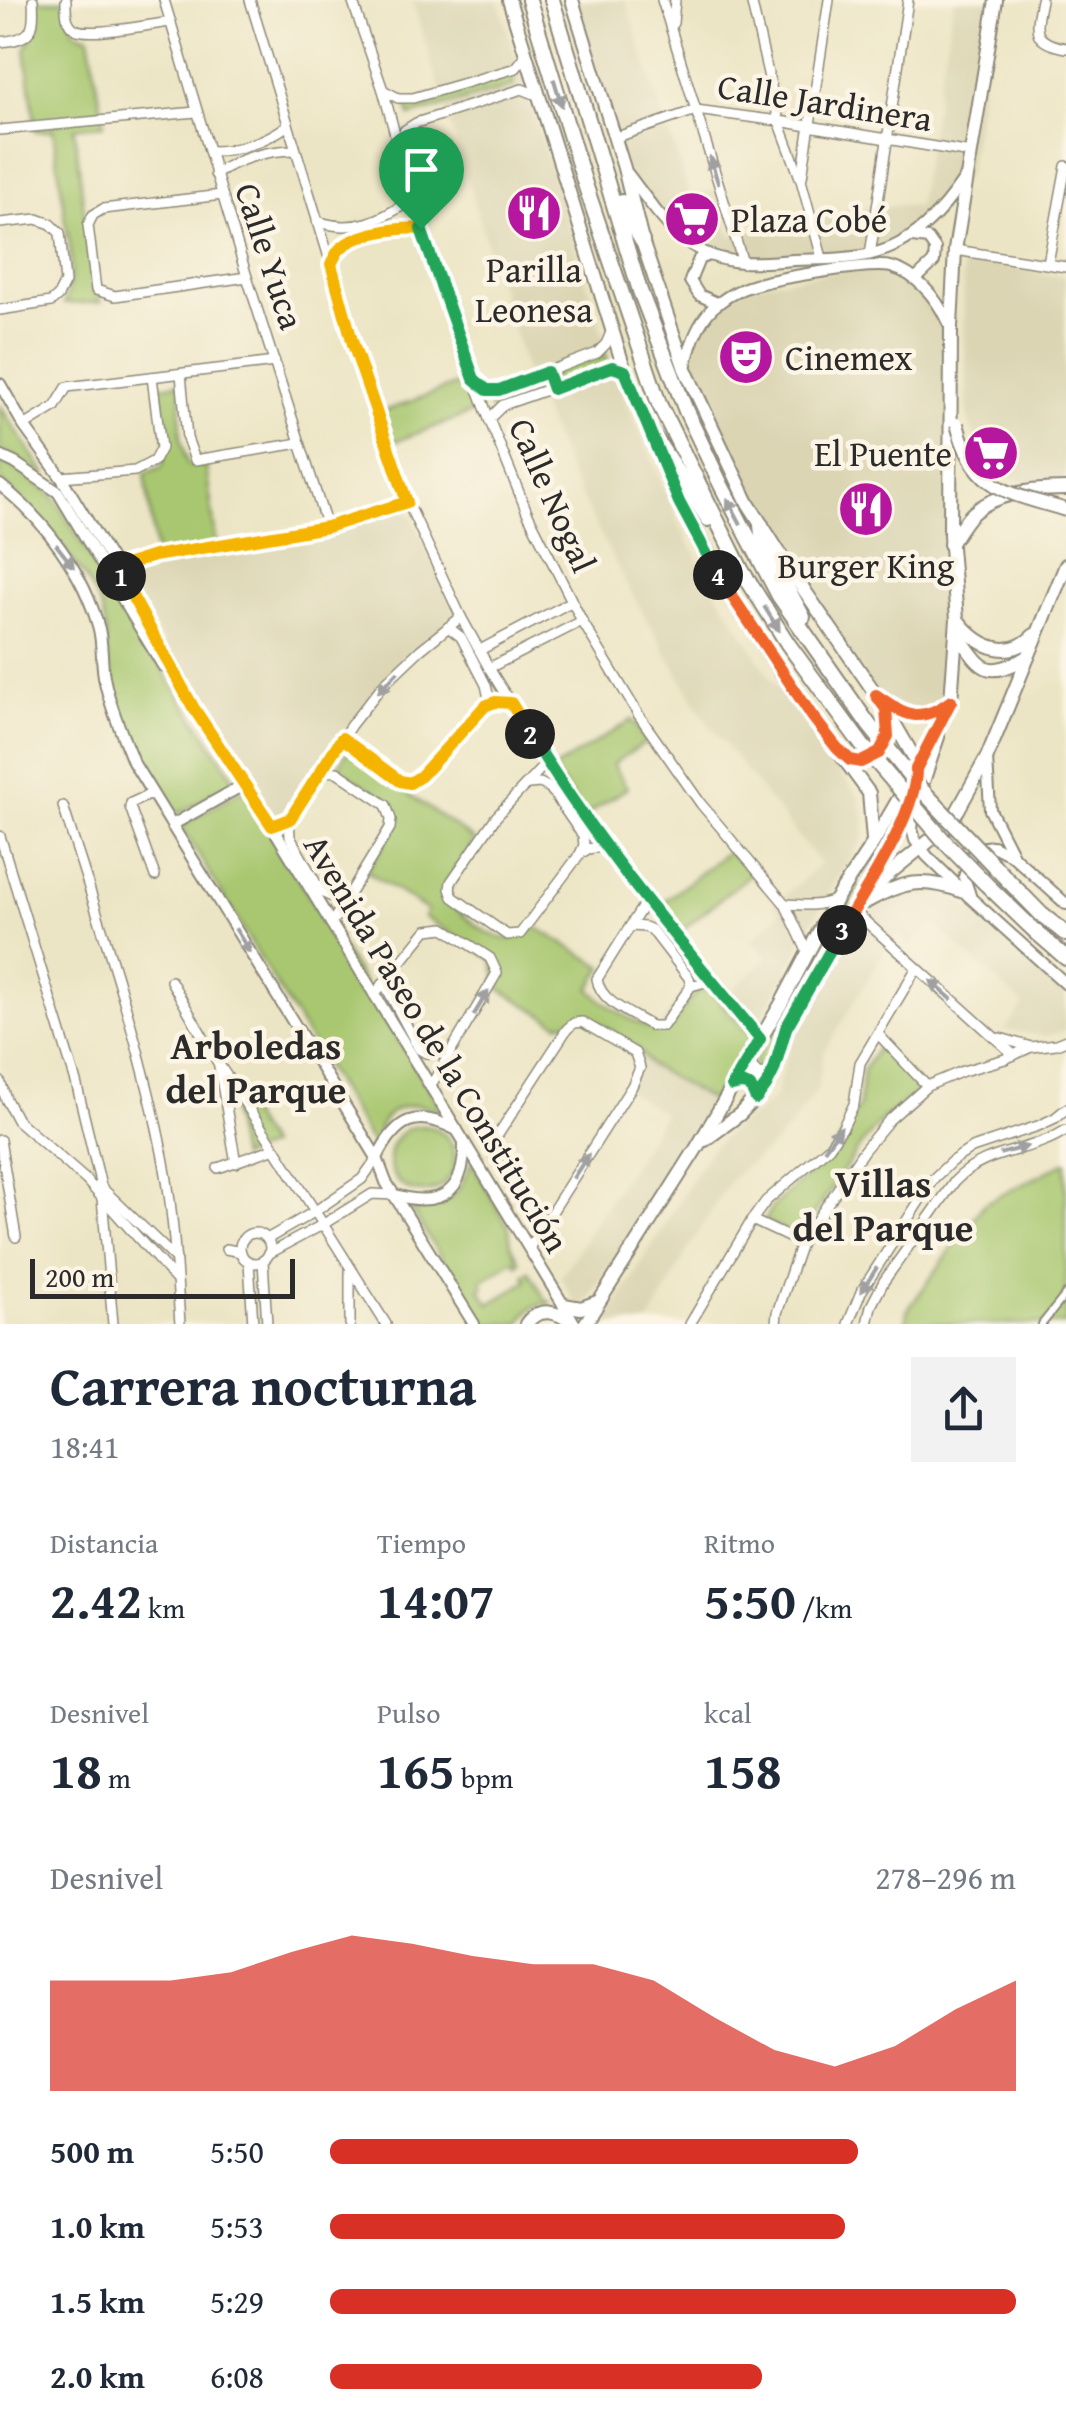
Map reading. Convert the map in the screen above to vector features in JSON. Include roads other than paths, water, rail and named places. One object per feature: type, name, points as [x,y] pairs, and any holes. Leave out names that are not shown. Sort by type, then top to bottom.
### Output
[{"type":"main road","points":[[509,0],[625,371],[679,502],[719,576],[788,682],[869,793],[873,842]]},
{"type":"main road","points":[[529,0],[659,404],[742,571]]},
{"type":"main road","points":[[552,0],[640,291],[686,411],[779,596],[838,684],[920,787],[1041,914],[1066,934]]},
{"type":"main road","points":[[572,0],[624,168],[642,241],[685,369],[743,494],[886,709],[916,761],[909,805],[786,1028],[766,1086],[740,1114],[696,1148]]},
{"type":"main road","points":[[585,1324],[696,1148],[949,707],[957,627],[950,544],[950,326],[956,250],[996,0]]},
{"type":"main road","points":[[598,151],[605,156],[642,241]]},
{"type":"main road","points":[[957,424],[963,449],[985,479],[1005,491],[1066,510]]},
{"type":"main road","points":[[650,432],[788,644],[862,746],[946,843],[1066,958]]},
{"type":"main road","points":[[950,544],[970,516],[992,501],[1038,488],[1066,488]]},
{"type":"main road","points":[[762,526],[763,543],[838,684]]},
{"type":"main road","points":[[854,909],[882,879],[945,828],[958,810],[988,756],[1066,564]]},
{"type":"main road","points":[[957,627],[994,648],[1010,650],[1025,645],[1038,631]]},
{"type":"main road","points":[[957,627],[978,662],[990,670],[1002,670],[1028,657]]},
{"type":"main road","points":[[876,695],[904,714],[918,715],[949,707]]},
{"type":"main road","points":[[837,748],[850,760],[861,762],[879,753],[888,736],[886,709]]},
{"type":"main road","points":[[854,909],[908,883],[931,882],[968,896]]},
{"type":"main road","points":[[750,1055],[750,1068],[757,1075],[765,1076],[774,1070]]},
{"type":"main road","points":[[732,1086],[750,1086],[756,1099]]},
{"type":"main road","points":[[724,1100],[726,1107],[740,1114]]},
{"type":"main road","points":[[564,1305],[582,1308],[600,1301]]},
{"type":"main road","points":[[526,1324],[536,1314],[551,1312],[574,1324]]},
{"type":"street","points":[[0,42],[21,40],[30,32],[35,22],[33,0]]},
{"type":"street","points":[[66,0],[66,18],[75,29],[90,32],[171,22]]},
{"type":"street","name":"Calle Yuca","points":[[164,0],[327,527]]},
{"type":"street","points":[[250,0],[353,344],[407,502],[462,617],[547,762],[604,846],[760,1039]]},
{"type":"street","name":"Calle Nogal","points":[[352,0],[421,229],[527,512],[571,602],[638,714],[702,804],[785,904],[808,954]]},
{"type":"street","points":[[662,0],[742,263]]},
{"type":"street","points":[[672,30],[675,0]]},
{"type":"street","points":[[751,0],[779,121],[801,180],[822,258]]},
{"type":"street","points":[[801,180],[829,0]]},
{"type":"street","points":[[870,255],[908,0]]},
{"type":"street","points":[[1041,0],[1036,22],[1038,35],[1048,45],[1066,48]]},
{"type":"street","points":[[382,90],[398,98],[413,98],[516,68],[526,54]]},
{"type":"street","points":[[474,80],[482,102]]},
{"type":"street","points":[[397,143],[416,123],[522,90],[538,95]]},
{"type":"street","name":"Calle Jardinera","points":[[614,138],[696,110],[971,153]]},
{"type":"street","points":[[0,130],[196,112]]},
{"type":"street","points":[[208,151],[272,137],[288,125]]},
{"type":"street","points":[[215,174],[229,164],[278,150],[295,150]]},
{"type":"street","points":[[1048,263],[1066,166]]},
{"type":"street","points":[[624,168],[666,223],[709,255],[742,263],[870,255],[891,248],[912,237],[951,199],[968,173]]},
{"type":"street","points":[[222,195],[103,209],[94,215],[88,225],[96,290],[116,296],[247,277]]},
{"type":"street","points":[[317,221],[335,227],[356,226],[388,216],[412,199]]},
{"type":"street","points":[[0,223],[37,219],[52,224],[60,233],[65,282],[51,302],[0,310]]},
{"type":"street","points":[[331,264],[341,248],[364,238],[400,227],[421,229]]},
{"type":"street","points":[[912,237],[928,239],[935,249],[934,262],[916,279]]},
{"type":"street","points":[[956,250],[1066,267]]},
{"type":"street","points":[[709,255],[698,259],[690,281],[699,295],[717,303]]},
{"type":"street","points":[[685,369],[696,331],[717,303],[751,285],[816,274],[890,267],[916,279],[950,326]]},
{"type":"street","points":[[474,379],[487,390],[499,390],[596,353],[606,344],[612,330]]},
{"type":"street","points":[[24,426],[54,408],[67,388],[276,362]]},
{"type":"street","points":[[489,419],[503,405],[612,367],[625,371]]},
{"type":"street","points":[[547,372],[553,389]]},
{"type":"street","points":[[181,374],[187,438],[195,460],[300,443]]},
{"type":"street","points":[[61,477],[134,470],[154,461],[160,448],[152,377]]},
{"type":"street","name":"Avenida Paseo de la Constitución","points":[[0,384],[116,568],[193,707],[272,826],[574,1324]]},
{"type":"street","points":[[951,398],[957,424]]},
{"type":"street","points":[[0,456],[58,492],[146,639],[193,707]]},
{"type":"street","points":[[0,484],[18,498],[77,571],[100,630],[104,678],[112,708],[134,762],[474,1324]]},
{"type":"street","points":[[0,494],[18,498]]},
{"type":"street","points":[[116,568],[154,556],[327,527],[407,502]]},
{"type":"street","points":[[480,650],[571,602]]},
{"type":"street","points":[[350,892],[335,898],[321,892],[290,837],[290,819],[342,738],[382,686],[462,617]]},
{"type":"street","points":[[489,668],[582,622]]},
{"type":"street","points":[[342,738],[400,781],[410,783],[421,776],[489,698],[462,637],[448,627]]},
{"type":"street","points":[[485,706],[511,703]]},
{"type":"street","points":[[949,707],[914,812],[912,829],[920,848],[1066,984]]},
{"type":"street","points":[[988,756],[990,810],[1014,857]]},
{"type":"street","points":[[526,784],[550,788],[583,836],[584,845],[520,934],[514,936],[454,898],[451,882],[496,817],[526,784],[547,762]]},
{"type":"street","points":[[320,772],[337,772],[386,804],[392,819],[331,924]]},
{"type":"street","points":[[172,825],[244,784]]},
{"type":"street","points":[[151,794],[130,807],[155,876]]},
{"type":"street","points":[[63,806],[133,1026],[161,1146],[180,1324]]},
{"type":"street","points":[[272,826],[290,819]]},
{"type":"street","points":[[0,836],[76,1082],[100,1191],[113,1324]]},
{"type":"street","points":[[580,854],[604,846]]},
{"type":"street","points":[[968,896],[964,877],[971,856],[993,846],[1014,857],[1066,904]]},
{"type":"street","points":[[785,904],[807,906],[836,899]]},
{"type":"street","points":[[646,901],[597,979],[604,996],[658,1028],[691,986],[712,980]]},
{"type":"street","points":[[854,909],[1014,1054]]},
{"type":"street","points":[[631,926],[652,930],[691,986]]},
{"type":"street","points":[[374,995],[427,930],[444,928],[490,958],[497,973],[430,1086]]},
{"type":"street","points":[[690,1324],[766,1201],[829,1147],[843,1127],[854,1104],[860,1062],[916,969]]},
{"type":"street","points":[[172,981],[218,1063],[386,1324]]},
{"type":"street","points":[[384,983],[419,1049],[450,1054]]},
{"type":"street","points":[[490,1146],[574,1024],[582,1022],[634,1053],[640,1068],[632,1086],[529,1248]]},
{"type":"street","points":[[878,1034],[927,1086]]},
{"type":"street","points":[[994,1036],[1031,1046],[1066,1040]]},
{"type":"street","points":[[776,1324],[801,1244],[864,1150],[889,1120],[927,1086],[1031,1046]]},
{"type":"street","points":[[218,1063],[236,1163]]},
{"type":"street","points":[[0,1080],[10,1110],[18,1120],[176,1259]]},
{"type":"street","points":[[1066,1109],[1038,1126],[972,1148],[934,1178],[861,1292],[849,1319],[868,1321],[884,1281],[966,1170],[1066,1130]]},
{"type":"street","points":[[267,1238],[362,1179],[389,1134],[398,1125],[413,1120],[444,1123],[463,1139],[490,1146],[530,1214],[546,1220]]},
{"type":"street","points":[[248,1262],[266,1257],[372,1194],[428,1201],[442,1196],[460,1174],[463,1139]]},
{"type":"street","points":[[0,1140],[16,1237]]},
{"type":"street","points":[[218,1168],[275,1148]]},
{"type":"street","points":[[100,1191],[177,1282]]},
{"type":"street","points":[[915,1207],[930,1215]]},
{"type":"street","points":[[752,1220],[801,1244]]},
{"type":"street","points":[[253,1324],[248,1262],[241,1252],[245,1237],[252,1234],[267,1238],[270,1245],[266,1257],[267,1324]]},
{"type":"street","points":[[226,1249],[241,1252]]},
{"type":"street","points":[[350,1270],[350,1324]]},
{"type":"street","points":[[1043,1324],[1066,1294]]},
{"type":"place","name":"Parilla Leonesa","points":[[534,213]]},
{"type":"place","name":"Plaza Cobé","points":[[692,219]]},
{"type":"place","name":"Cinemex","points":[[746,357]]},
{"type":"place","name":"El Puente","points":[[991,453]]},
{"type":"place","name":"Burger King","points":[[866,509]]},
{"type":"district","name":"Arboledas del Parque","points":[[256,1067]]},
{"type":"district","name":"Villas del Parque","points":[[883,1205]]}]
